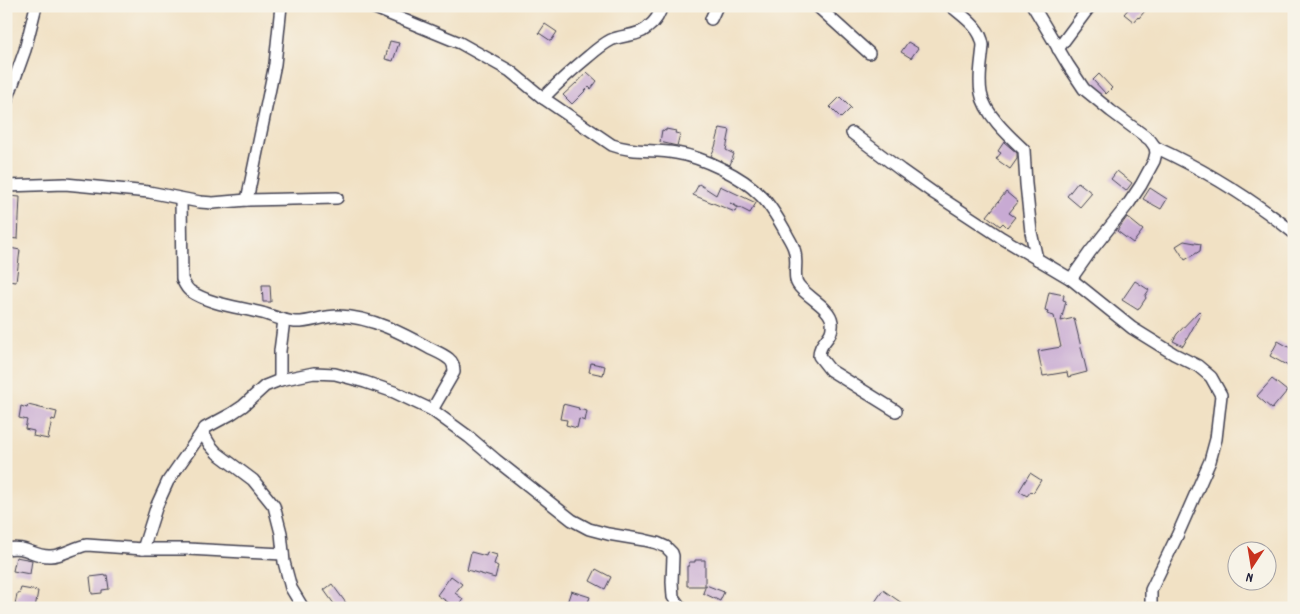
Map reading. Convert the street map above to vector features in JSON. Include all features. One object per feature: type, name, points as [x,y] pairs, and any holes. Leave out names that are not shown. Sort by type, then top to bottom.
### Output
[{"type":"street","points":[[6,103],[25,50],[36,6]]},
{"type":"street","points":[[247,200],[275,64],[281,6]]},
{"type":"street","points":[[370,6],[460,43],[510,71],[543,98],[612,145],[623,149],[661,150],[679,153],[703,160],[747,183],[761,195],[769,206],[794,249],[797,261],[796,281],[800,288],[826,310],[832,320],[831,334],[821,345],[819,356],[830,370],[896,411]]},
{"type":"street","points":[[543,98],[602,45],[611,40],[638,33],[648,28],[660,13],[661,6]]},
{"type":"street","points":[[711,19],[717,6]]},
{"type":"street","points":[[817,6],[869,53]]},
{"type":"street","points":[[952,6],[974,26],[983,40],[980,81],[981,94],[988,111],[1024,150],[1031,232],[1037,259]]},
{"type":"street","points":[[1033,6],[1084,89],[1138,131],[1155,147],[1204,171],[1294,234]]},
{"type":"street","points":[[1058,49],[1090,6]]},
{"type":"street","points":[[852,133],[928,189],[1002,238],[1071,279],[1152,342],[1198,366],[1211,377],[1221,395],[1216,439],[1212,453],[1151,590],[1151,608]]},
{"type":"street","points":[[1071,279],[1141,185],[1154,161],[1155,147]]},
{"type":"street","points":[[6,186],[65,184],[149,192],[213,203],[247,200],[337,198]]},
{"type":"street","points":[[181,199],[182,279],[187,290],[215,302],[284,320],[303,322],[326,316],[340,316],[377,324],[407,336],[450,359],[454,366],[454,372],[432,410]]},
{"type":"street","points":[[280,380],[280,351],[284,320]]},
{"type":"street","points":[[143,549],[156,505],[168,481],[202,432],[210,425],[243,406],[265,386],[280,380],[314,373],[335,374],[394,392],[432,410],[469,437],[572,520],[589,529],[644,540],[666,547],[673,556],[673,597],[681,608]]},
{"type":"street","points":[[202,432],[217,453],[253,480],[274,506],[281,534],[284,562],[291,588],[303,608]]},
{"type":"street","points":[[6,549],[19,548],[51,557],[78,546],[87,545],[143,549],[188,548],[283,554]]},
{"type":"building","points":[[1131,6],[1149,6],[1134,22],[1124,14]]},
{"type":"building","points":[[545,24],[557,32],[551,41],[539,33]]},
{"type":"building","points":[[390,41],[399,43],[393,61],[385,59]]},
{"type":"building","points":[[908,42],[918,48],[911,58],[901,52]]},
{"type":"building","points":[[587,72],[597,81],[591,89],[589,87],[572,104],[563,95]]},
{"type":"building","points":[[1099,74],[1112,88],[1106,94],[1093,80]]},
{"type":"building","points":[[840,97],[851,108],[841,118],[830,107]]},
{"type":"building","points":[[720,128],[730,130],[726,150],[734,154],[730,165],[711,156]]},
{"type":"building","points":[[666,129],[680,134],[677,146],[660,142],[662,130],[666,131]]},
{"type":"building","points":[[1004,142],[1017,153],[1017,159],[1010,169],[996,159],[1001,153],[998,151]]},
{"type":"building","points":[[1117,171],[1132,183],[1126,191],[1111,179]]},
{"type":"building","points":[[1078,182],[1092,193],[1080,207],[1067,196]]},
{"type":"building","points":[[699,184],[716,195],[720,186],[756,203],[750,213],[730,203],[737,208],[735,212],[693,195]]},
{"type":"building","points":[[1150,188],[1167,199],[1161,209],[1143,199]]},
{"type":"building","points":[[1006,192],[1018,202],[1009,213],[1015,217],[1007,227],[1003,223],[1000,226],[987,216]]},
{"type":"building","points":[[9,196],[20,197],[18,239],[8,238]]},
{"type":"building","points":[[1127,217],[1143,230],[1133,243],[1117,231]]},
{"type":"building","points":[[1184,241],[1201,244],[1200,251],[1185,260],[1176,246]]},
{"type":"building","points":[[10,248],[20,250],[16,282],[7,281]]},
{"type":"building","points":[[1135,281],[1149,290],[1138,310],[1122,300]]},
{"type":"building","points":[[262,285],[270,285],[271,302],[263,302]]},
{"type":"building","points":[[1049,292],[1064,295],[1063,300],[1066,301],[1061,321],[1074,318],[1087,372],[1068,377],[1067,372],[1043,376],[1038,351],[1061,347],[1054,316],[1047,314],[1048,311],[1045,310]]},
{"type":"building","points":[[1199,311],[1201,313],[1183,346],[1173,341],[1177,334]]},
{"type":"building","points":[[1278,341],[1294,350],[1294,360],[1290,367],[1270,356]]},
{"type":"building","points":[[591,363],[605,366],[603,375],[589,372]]},
{"type":"building","points":[[1272,379],[1287,391],[1272,409],[1257,396]]},
{"type":"building","points":[[563,404],[587,411],[585,421],[579,419],[577,428],[566,425],[567,420],[560,419]]},
{"type":"building","points":[[28,405],[57,412],[55,420],[52,419],[48,439],[33,436],[34,431],[25,429],[27,420],[19,418],[21,406],[27,408]]},
{"type":"building","points":[[1030,473],[1041,480],[1033,493],[1031,491],[1027,496],[1019,491]]},
{"type":"building","points":[[471,552],[486,556],[487,552],[497,555],[494,564],[498,566],[495,578],[467,570]]},
{"type":"building","points":[[16,557],[32,560],[30,574],[13,571]]},
{"type":"building","points":[[695,560],[705,560],[705,586],[687,586],[687,566],[689,566],[689,562],[695,562]]},
{"type":"building","points":[[596,569],[611,577],[605,589],[590,581]]},
{"type":"building","points":[[107,575],[109,589],[102,590],[102,593],[92,594],[90,577]]},
{"type":"building","points":[[451,576],[462,584],[455,593],[463,599],[457,608],[437,595]]},
{"type":"building","points":[[332,584],[346,603],[340,608],[337,608],[324,590]]},
{"type":"building","points":[[706,585],[724,592],[720,601],[703,593]]},
{"type":"building","points":[[21,588],[38,591],[35,608],[15,605],[17,594],[19,594]]},
{"type":"building","points":[[883,590],[909,608],[871,608]]},
{"type":"building","points":[[571,591],[590,597],[586,608],[567,603]]}]
